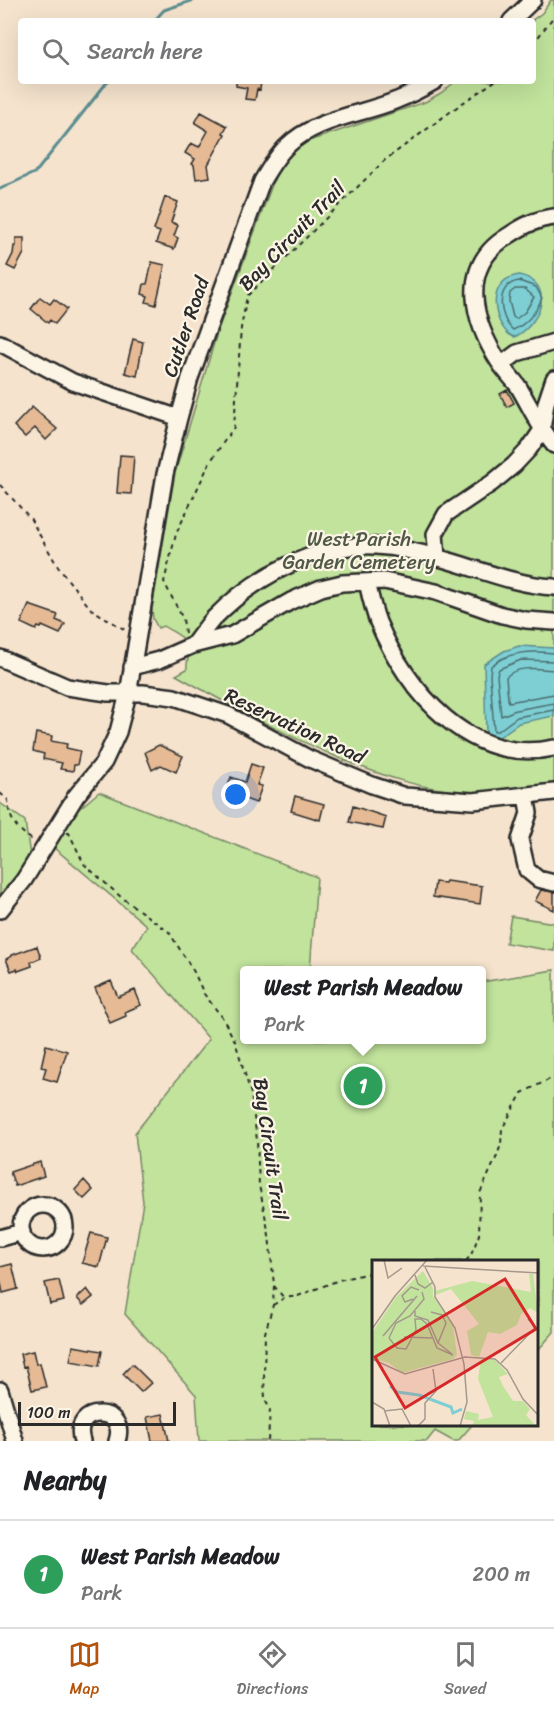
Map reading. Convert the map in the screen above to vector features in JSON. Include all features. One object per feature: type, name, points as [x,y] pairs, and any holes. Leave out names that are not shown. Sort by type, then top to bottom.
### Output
[{"type":"street","points":[[514,18],[532,0]]},
{"type":"street","name":"Cutler Road","points":[[128,694],[165,474],[178,418],[190,378],[262,181],[286,147],[309,130],[397,100],[429,84]]},
{"type":"street","points":[[554,217],[532,222],[500,241],[488,253],[479,268],[474,291],[476,311],[482,331],[501,365],[525,398],[542,430],[554,445]]},
{"type":"street","points":[[501,365],[517,353],[554,342]]},
{"type":"street","points":[[0,343],[73,382],[178,418]]},
{"type":"street","points":[[437,557],[435,534],[446,513],[492,483],[514,465],[542,430],[546,404],[554,379]]},
{"type":"street","points":[[132,668],[159,660],[190,640],[251,587],[274,572],[304,558],[324,552],[376,546],[437,557],[515,581],[554,587]]},
{"type":"street","points":[[190,640],[232,635],[291,601],[321,588],[342,583],[384,581],[436,592],[502,615],[554,622]]},
{"type":"street","points":[[367,582],[377,620],[388,644],[400,665],[433,708],[452,724],[491,745],[516,750],[542,751],[554,748]]},
{"type":"street","name":"Reservation Road","points":[[0,658],[67,687],[174,697],[228,715],[310,759],[405,796],[473,801],[554,792]]},
{"type":"street","points":[[0,910],[24,880],[76,796],[104,762],[118,732],[128,694]]},
{"type":"street","points":[[526,796],[529,813],[520,840],[526,870],[538,879],[554,883]]},
{"type":"street","points":[[0,1238],[22,1232]]},
{"type":"street","points":[[0,1390],[15,1441]]},
{"type":"street","points":[[77,1440],[84,1421],[94,1414],[102,1413],[110,1416],[116,1422],[119,1430],[117,1441]]},
{"type":"path","points":[[536,40],[554,16]]},
{"type":"path","name":"Bay Circuit Trail","points":[[190,640],[183,619],[164,582],[176,534],[210,462],[234,426],[241,328],[247,296],[385,160],[491,84]]},
{"type":"path","points":[[0,485],[30,518],[58,567],[91,609],[137,638]]},
{"type":"path","points":[[0,793],[8,800],[9,815],[15,828],[31,839],[51,835]]},
{"type":"path","name":"Bay Circuit Trail","points":[[51,835],[69,833],[84,864],[121,897],[169,932],[194,972],[204,994],[222,1017],[235,1041],[251,1094],[257,1140],[259,1185],[269,1235],[274,1285],[273,1305],[265,1333],[265,1400],[270,1409],[268,1441]]},
{"type":"path","points":[[467,1260],[479,1235],[480,1192],[497,1156],[502,1129],[522,1093],[554,1077]]},
{"type":"path","points":[[273,1305],[284,1298],[298,1296],[339,1280],[372,1272]]},
{"type":"path","points":[[274,1285],[284,1298]]},
{"type":"green space","name":"West Parish Garden Cemetery","points":[[551,0],[554,0],[554,785],[493,792],[437,789],[371,771],[339,758],[256,719],[176,675],[187,669],[187,648],[180,636],[163,626],[158,628],[153,619],[152,609],[175,473],[218,330],[278,169],[286,156],[300,144],[425,102],[452,84],[536,84],[535,18],[542,13]]},
{"type":"green space","points":[[99,792],[317,877],[310,966],[240,966],[240,1044],[486,1044],[486,981],[554,970],[554,1332],[539,1349],[539,1260],[372,1260],[372,1426],[471,1426],[458,1441],[453,1441],[435,1431],[427,1441],[199,1441],[196,1395],[125,1314],[143,1202],[135,1133],[209,1039],[132,949],[147,926],[53,847],[68,818]]},
{"type":"green space","points":[[0,803],[25,821],[30,856],[0,898]]},
{"type":"green space","points":[[511,916],[554,923],[554,951],[506,943]]},
{"type":"water","points":[[519,275],[530,279],[537,285],[541,293],[541,303],[533,322],[515,337],[508,334],[498,318],[496,296],[499,287],[507,279]]},
{"type":"water","points":[[519,646],[554,648],[554,716],[519,723],[499,737],[492,737],[486,733],[484,664],[504,651]]},
{"type":"building","points":[[236,84],[261,84],[255,100],[245,99],[247,88],[236,86]]},
{"type":"building","points":[[201,112],[227,126],[208,165],[210,177],[196,179],[192,164],[195,159],[185,153],[191,143],[199,147],[208,131],[195,123]]},
{"type":"building","points":[[165,197],[178,202],[171,222],[178,225],[174,236],[178,238],[174,249],[156,243],[160,232],[154,230]]},
{"type":"building","points":[[16,238],[24,238],[24,253],[15,270],[7,266],[14,246],[16,246]]},
{"type":"building","points":[[152,262],[165,265],[156,305],[146,302],[148,296],[142,294]]},
{"type":"building","points":[[40,297],[50,304],[54,299],[67,309],[55,324],[50,320],[48,323],[31,309]]},
{"type":"building","points":[[133,339],[143,342],[137,376],[125,373]]},
{"type":"building","points":[[507,390],[514,403],[507,407],[500,394]]},
{"type":"building","points":[[32,407],[57,429],[46,440],[35,428],[25,437],[14,426]]},
{"type":"building","points":[[120,455],[134,456],[131,494],[117,493]]},
{"type":"building","points":[[29,605],[58,615],[56,620],[65,624],[60,634],[42,626],[36,630],[21,623]]},
{"type":"building","points":[[36,733],[52,736],[51,741],[67,744],[66,748],[80,751],[73,771],[60,769],[62,763],[43,759],[44,754],[33,751]]},
{"type":"building","points":[[159,745],[183,756],[176,772],[161,765],[152,770],[145,752]]},
{"type":"building","points":[[251,764],[263,768],[257,785],[262,786],[256,803],[226,792],[231,777],[245,782]]},
{"type":"building","points":[[295,796],[324,804],[320,820],[291,811]]},
{"type":"building","points":[[353,806],[386,817],[383,829],[349,822]]},
{"type":"building","points":[[446,881],[482,886],[480,904],[433,897],[435,882],[445,883]]},
{"type":"building","points":[[541,890],[554,892],[554,910],[535,901]]},
{"type":"building","points":[[37,946],[41,958],[31,962],[32,966],[11,971],[6,959]]},
{"type":"building","points":[[111,981],[118,997],[135,990],[141,1005],[125,1012],[126,1016],[110,1023],[95,988]]},
{"type":"building","points":[[46,1045],[67,1051],[57,1082],[43,1078],[46,1068],[41,1067]]},
{"type":"building","points":[[40,1162],[44,1176],[15,1186],[10,1172]]},
{"type":"building","points":[[84,1180],[93,1190],[84,1199],[75,1190]]},
{"type":"building","points":[[91,1233],[107,1237],[99,1267],[82,1263]]},
{"type":"building","points":[[12,1264],[18,1289],[3,1293],[0,1267]]},
{"type":"building","points":[[59,1280],[64,1301],[50,1304],[45,1283]]},
{"type":"building","points":[[87,1289],[93,1297],[83,1305],[77,1298]]},
{"type":"building","points":[[73,1346],[102,1351],[99,1366],[70,1361]]},
{"type":"building","points":[[33,1351],[36,1364],[40,1363],[46,1387],[32,1390],[26,1366],[23,1367],[20,1354]]},
{"type":"building","points":[[132,1364],[151,1383],[141,1392],[123,1374]]},
{"type":"building","points":[[163,1414],[169,1441],[152,1441],[147,1417]]},
{"type":"waterway","points":[[157,18],[164,10],[194,0]]},
{"type":"waterway","points":[[0,189],[36,172],[106,84]]},
{"type":"place","name":"West Parish Meadow","points":[[363,1086]]}]
